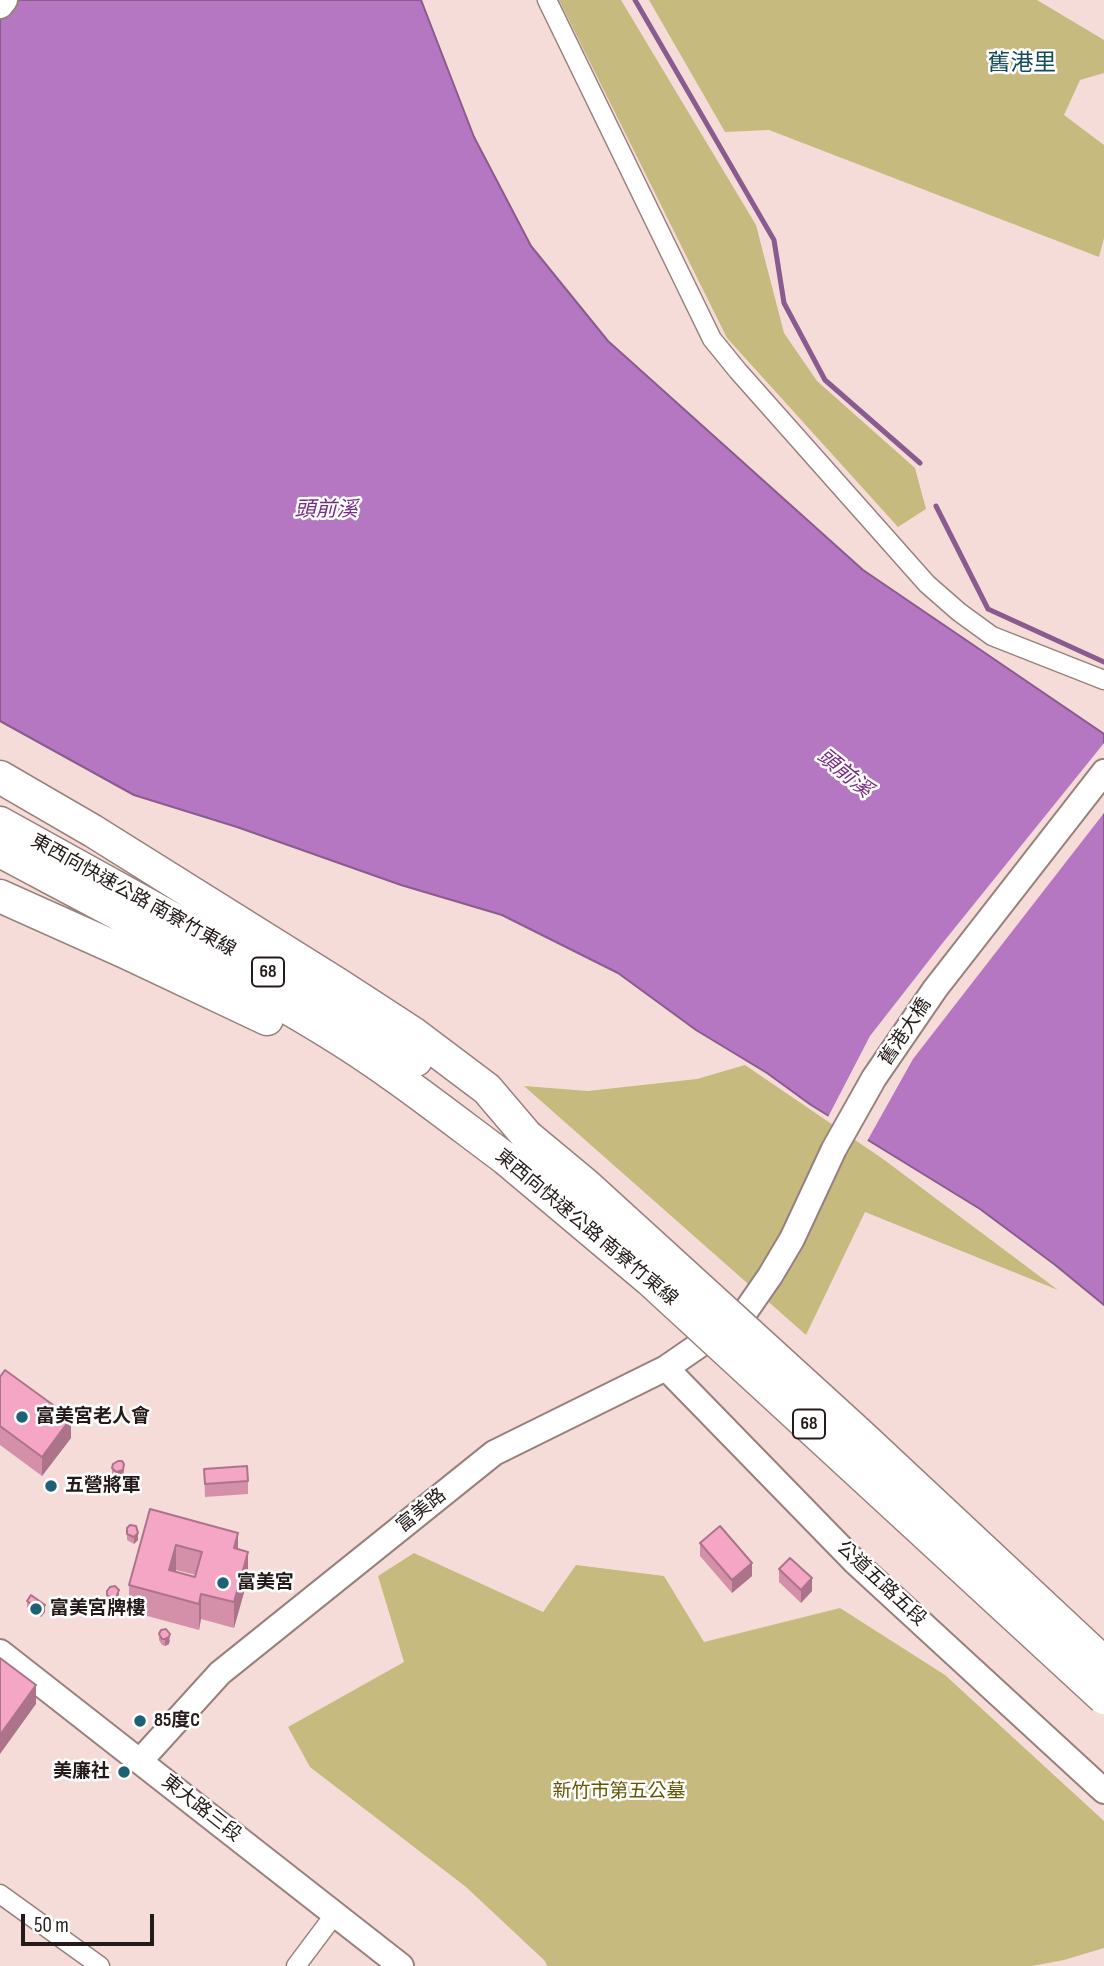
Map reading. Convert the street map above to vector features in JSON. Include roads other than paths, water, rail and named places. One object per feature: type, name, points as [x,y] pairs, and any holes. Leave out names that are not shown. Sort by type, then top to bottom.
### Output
[{"type":"highway","points":[[0,777],[104,839],[414,1034],[487,1089],[527,1136]]},
{"type":"highway","name":"東西向快速公路 南寮竹東線","points":[[0,823],[296,987],[433,1070],[527,1136],[586,1185],[858,1433],[1104,1664]]},
{"type":"highway","name":"東西向快速公路 南寮竹東線","points":[[0,851],[134,922],[326,1031],[416,1092],[506,1159],[650,1280],[1104,1698]]},
{"type":"highway","points":[[0,896],[269,1020],[376,1078],[506,1159]]},
{"type":"main road","points":[[0,5],[5,0]]},
{"type":"main road","name":"舊港大橋","points":[[743,1315],[792,1238],[834,1149],[874,1078],[935,989],[1104,772]]},
{"type":"main road","name":"富美路","points":[[140,1761],[220,1673],[494,1453],[666,1368],[743,1315]]},
{"type":"main road","name":"公道五路五段","points":[[666,1368],[855,1562],[1104,1791]]},
{"type":"main road","name":"東大路三段","points":[[0,1652],[401,1966]]},
{"type":"street","points":[[547,0],[712,339],[927,584],[959,612],[992,636],[1104,680]]},
{"type":"street","points":[[0,1894],[100,1966]]},
{"type":"street","points":[[296,1966],[335,1914]]},
{"type":"water","name":"頭前溪","points":[[0,0],[421,0],[474,137],[531,246],[608,341],[863,570],[1104,734],[1104,1305],[980,1209],[811,1105],[767,1073],[696,1030],[618,973],[502,915],[401,885],[237,827],[134,795],[0,721]]},
{"type":"waterway","points":[[635,0],[774,240],[784,303],[825,380],[920,463]]},
{"type":"waterway","points":[[936,506],[988,609],[1104,662]]},
{"type":"place","name":"富美宮老人會","points":[[22,1417]]},
{"type":"place","name":"五營將軍","points":[[51,1486]]},
{"type":"place","name":"富美宮","points":[[223,1583]]},
{"type":"place","name":"富美宮牌樓","points":[[36,1609]]},
{"type":"place","name":"85度C","points":[[140,1721]]},
{"type":"place","name":"美廉社","points":[[124,1772]]},
{"type":"district","name":"舊港里","points":[[1022,64]]},
{"type":"park label","name":"新竹市第五公墓","points":[[619,1792]]}]
